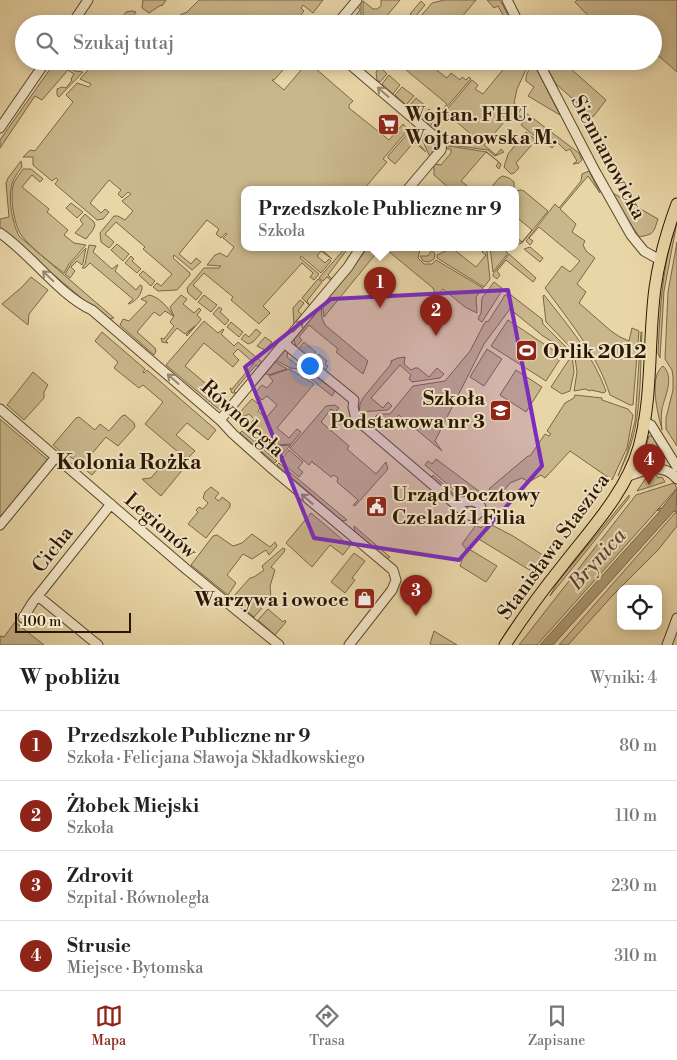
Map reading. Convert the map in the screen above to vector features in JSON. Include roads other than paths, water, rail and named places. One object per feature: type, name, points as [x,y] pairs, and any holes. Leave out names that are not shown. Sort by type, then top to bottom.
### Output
[{"type":"main road","name":"Stanisława Staszica","points":[[505,645],[542,591],[598,521],[626,477],[639,447],[644,422],[655,288],[667,231],[677,204]]},
{"type":"street","points":[[78,15],[88,0]]},
{"type":"street","points":[[344,15],[357,0]]},
{"type":"street","points":[[507,0],[514,15]]},
{"type":"street","points":[[0,128],[40,70]]},
{"type":"street","points":[[357,70],[442,143],[441,150],[411,186]]},
{"type":"street","name":"Siemianowicka","points":[[543,70],[595,171],[631,235],[644,251],[660,260]]},
{"type":"street","name":"Równoległa","points":[[0,233],[82,306],[92,310],[220,420],[233,434],[335,523],[345,529],[393,570],[396,580],[392,590],[349,645]]},
{"type":"street","points":[[220,420],[348,267],[358,251]]},
{"type":"street","points":[[284,343],[354,400],[353,408],[356,419],[454,503]]},
{"type":"street","name":"Legionów","points":[[0,409],[186,570],[279,645]]},
{"type":"street","points":[[644,422],[651,425],[677,467]]},
{"type":"street","points":[[0,525],[55,458]]},
{"type":"street","points":[[626,477],[642,471],[657,469],[669,472],[677,479]]},
{"type":"street","name":"Cicha","points":[[23,618],[38,596],[111,504]]},
{"type":"street","points":[[38,596],[98,645]]},
{"type":"street","points":[[667,645],[677,618]]},
{"type":"place","name":"Wojtan. FHU. Wojtanowska M.","points":[[389,125]]},
{"type":"place","name":"Przedszkole Publiczne nr 9","points":[[380,308]]},
{"type":"place","name":"Żłobek Miejski","points":[[436,336]]},
{"type":"place","name":"Orlik 2012","points":[[527,351]]},
{"type":"place","name":"Szkoła Podstawowa nr 3","points":[[501,410]]},
{"type":"place","name":"Strusie","points":[[649,485]]},
{"type":"place","name":"Urząd Pocztowy Czeladź 1 Filia","points":[[376,506]]},
{"type":"place","name":"Warzywa i owoce","points":[[365,599]]},
{"type":"place","name":"Zdrovit","points":[[416,616]]},
{"type":"district","name":"Kolonia Rożka","points":[[129,462]]},
{"type":"water label","name":"Brynica","points":[[597,559]]}]
